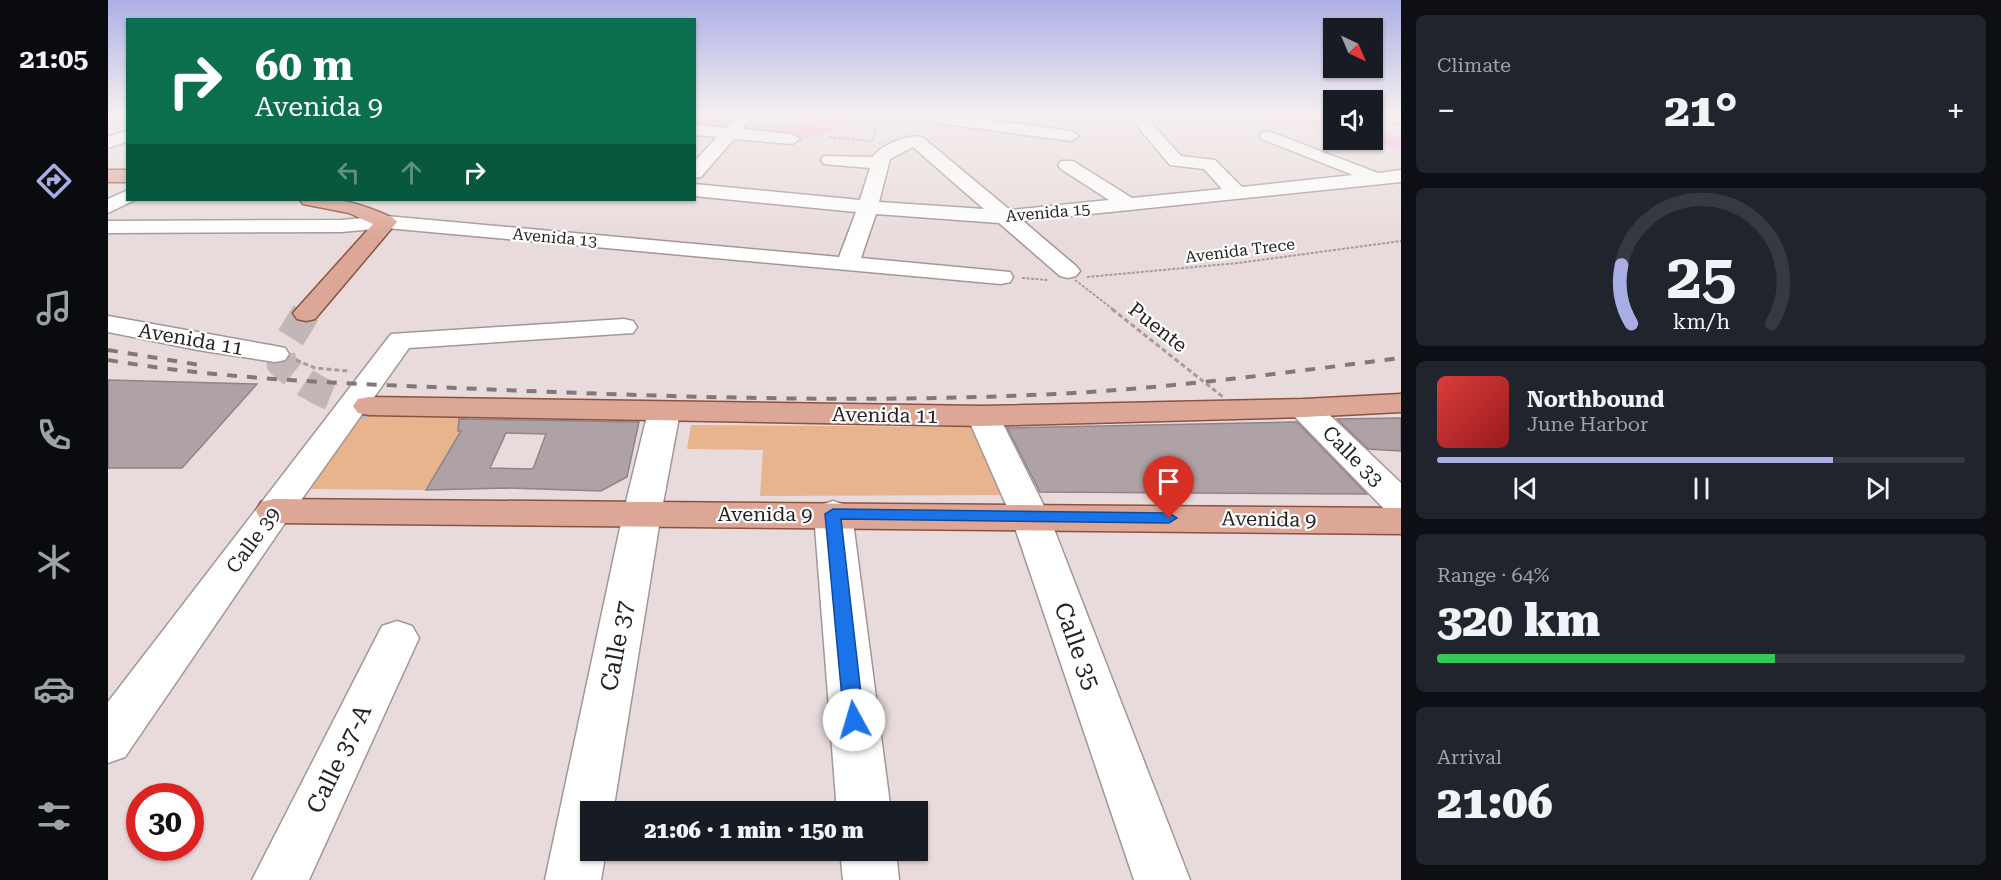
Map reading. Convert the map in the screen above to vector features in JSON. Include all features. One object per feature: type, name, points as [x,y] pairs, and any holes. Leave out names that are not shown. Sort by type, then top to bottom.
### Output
[{"type":"main road","points":[[108,176],[126,176]]},
{"type":"main road","points":[[316,201],[395,215]]},
{"type":"main road","points":[[306,313],[395,215]]},
{"type":"main road","name":"Avenida 11","points":[[369,406],[983,416],[1304,408],[1401,403]]},
{"type":"main road","name":"Avenida 9","points":[[274,511],[833,514],[1401,521]]},
{"type":"street","points":[[848,265],[868,207],[882,156]]},
{"type":"street","points":[[928,156],[1075,276]]},
{"type":"street","points":[[1172,156],[1176,161],[1209,164],[1236,192]]},
{"type":"street","points":[[1321,156],[1379,178]]},
{"type":"street","points":[[830,160],[879,163]]},
{"type":"street","points":[[1067,165],[1128,204]]},
{"type":"street","name":"Avenida 15","points":[[696,190],[868,207],[1005,217],[1401,177]]},
{"type":"street","points":[[108,207],[126,197]]},
{"type":"street","name":"Avenida 13","points":[[108,227],[341,226],[395,215],[848,265],[1001,277]]},
{"type":"street","name":"Avenida 11","points":[[108,324],[198,342],[275,354]]},
{"type":"street","name":"Calle 39","points":[[108,741],[401,340],[624,327]]},
{"type":"street","name":"Calle 33","points":[[1304,408],[1401,504]]},
{"type":"street","name":"Calle 37","points":[[573,880],[642,514],[664,412]]},
{"type":"street","name":"Calle 35","points":[[983,416],[1030,516],[1162,880]]},
{"type":"street","points":[[833,514],[863,801]]},
{"type":"street","name":"Calle 37-A","points":[[280,880],[397,638]]},
{"type":"street","points":[[869,861],[871,880]]},
{"type":"path","name":"Avenida Trece","points":[[1001,277],[1060,280],[1066,276],[1064,272],[1075,276],[1107,277],[1238,263],[1401,241]]},
{"type":"path","name":"Puente","points":[[1075,276],[1223,397]]},
{"type":"path","points":[[275,354],[320,369],[377,371]]},
{"type":"shaded area","points":[[361,413],[470,415],[426,490],[307,489]]},
{"type":"shaded area","points":[[691,425],[975,427],[1003,495],[760,496],[763,450],[687,449]]},
{"type":"building","points":[[108,380],[257,384],[182,468],[108,468]]},
{"type":"building","points":[[1401,418],[1401,451],[1368,449],[1337,419]]},
{"type":"building","points":[[459,419],[639,422],[627,477],[601,491],[506,488],[426,490],[461,431],[458,431]],"holes":[[[506,433],[546,434],[533,469],[490,468]]]},
{"type":"building","points":[[1297,422],[1367,494],[1040,492],[1007,428]]},
{"type":"tunnel","points":[[306,313],[281,353],[281,363],[301,380],[322,392],[344,401],[369,406]]},
{"type":"railway","points":[[108,350],[200,365]]},
{"type":"railway","points":[[108,360],[256,378],[355,384],[650,395],[870,399],[1017,396],[1129,389],[1401,358]]},
{"type":"route","points":[[854,720],[833,514],[1169,518]]}]
